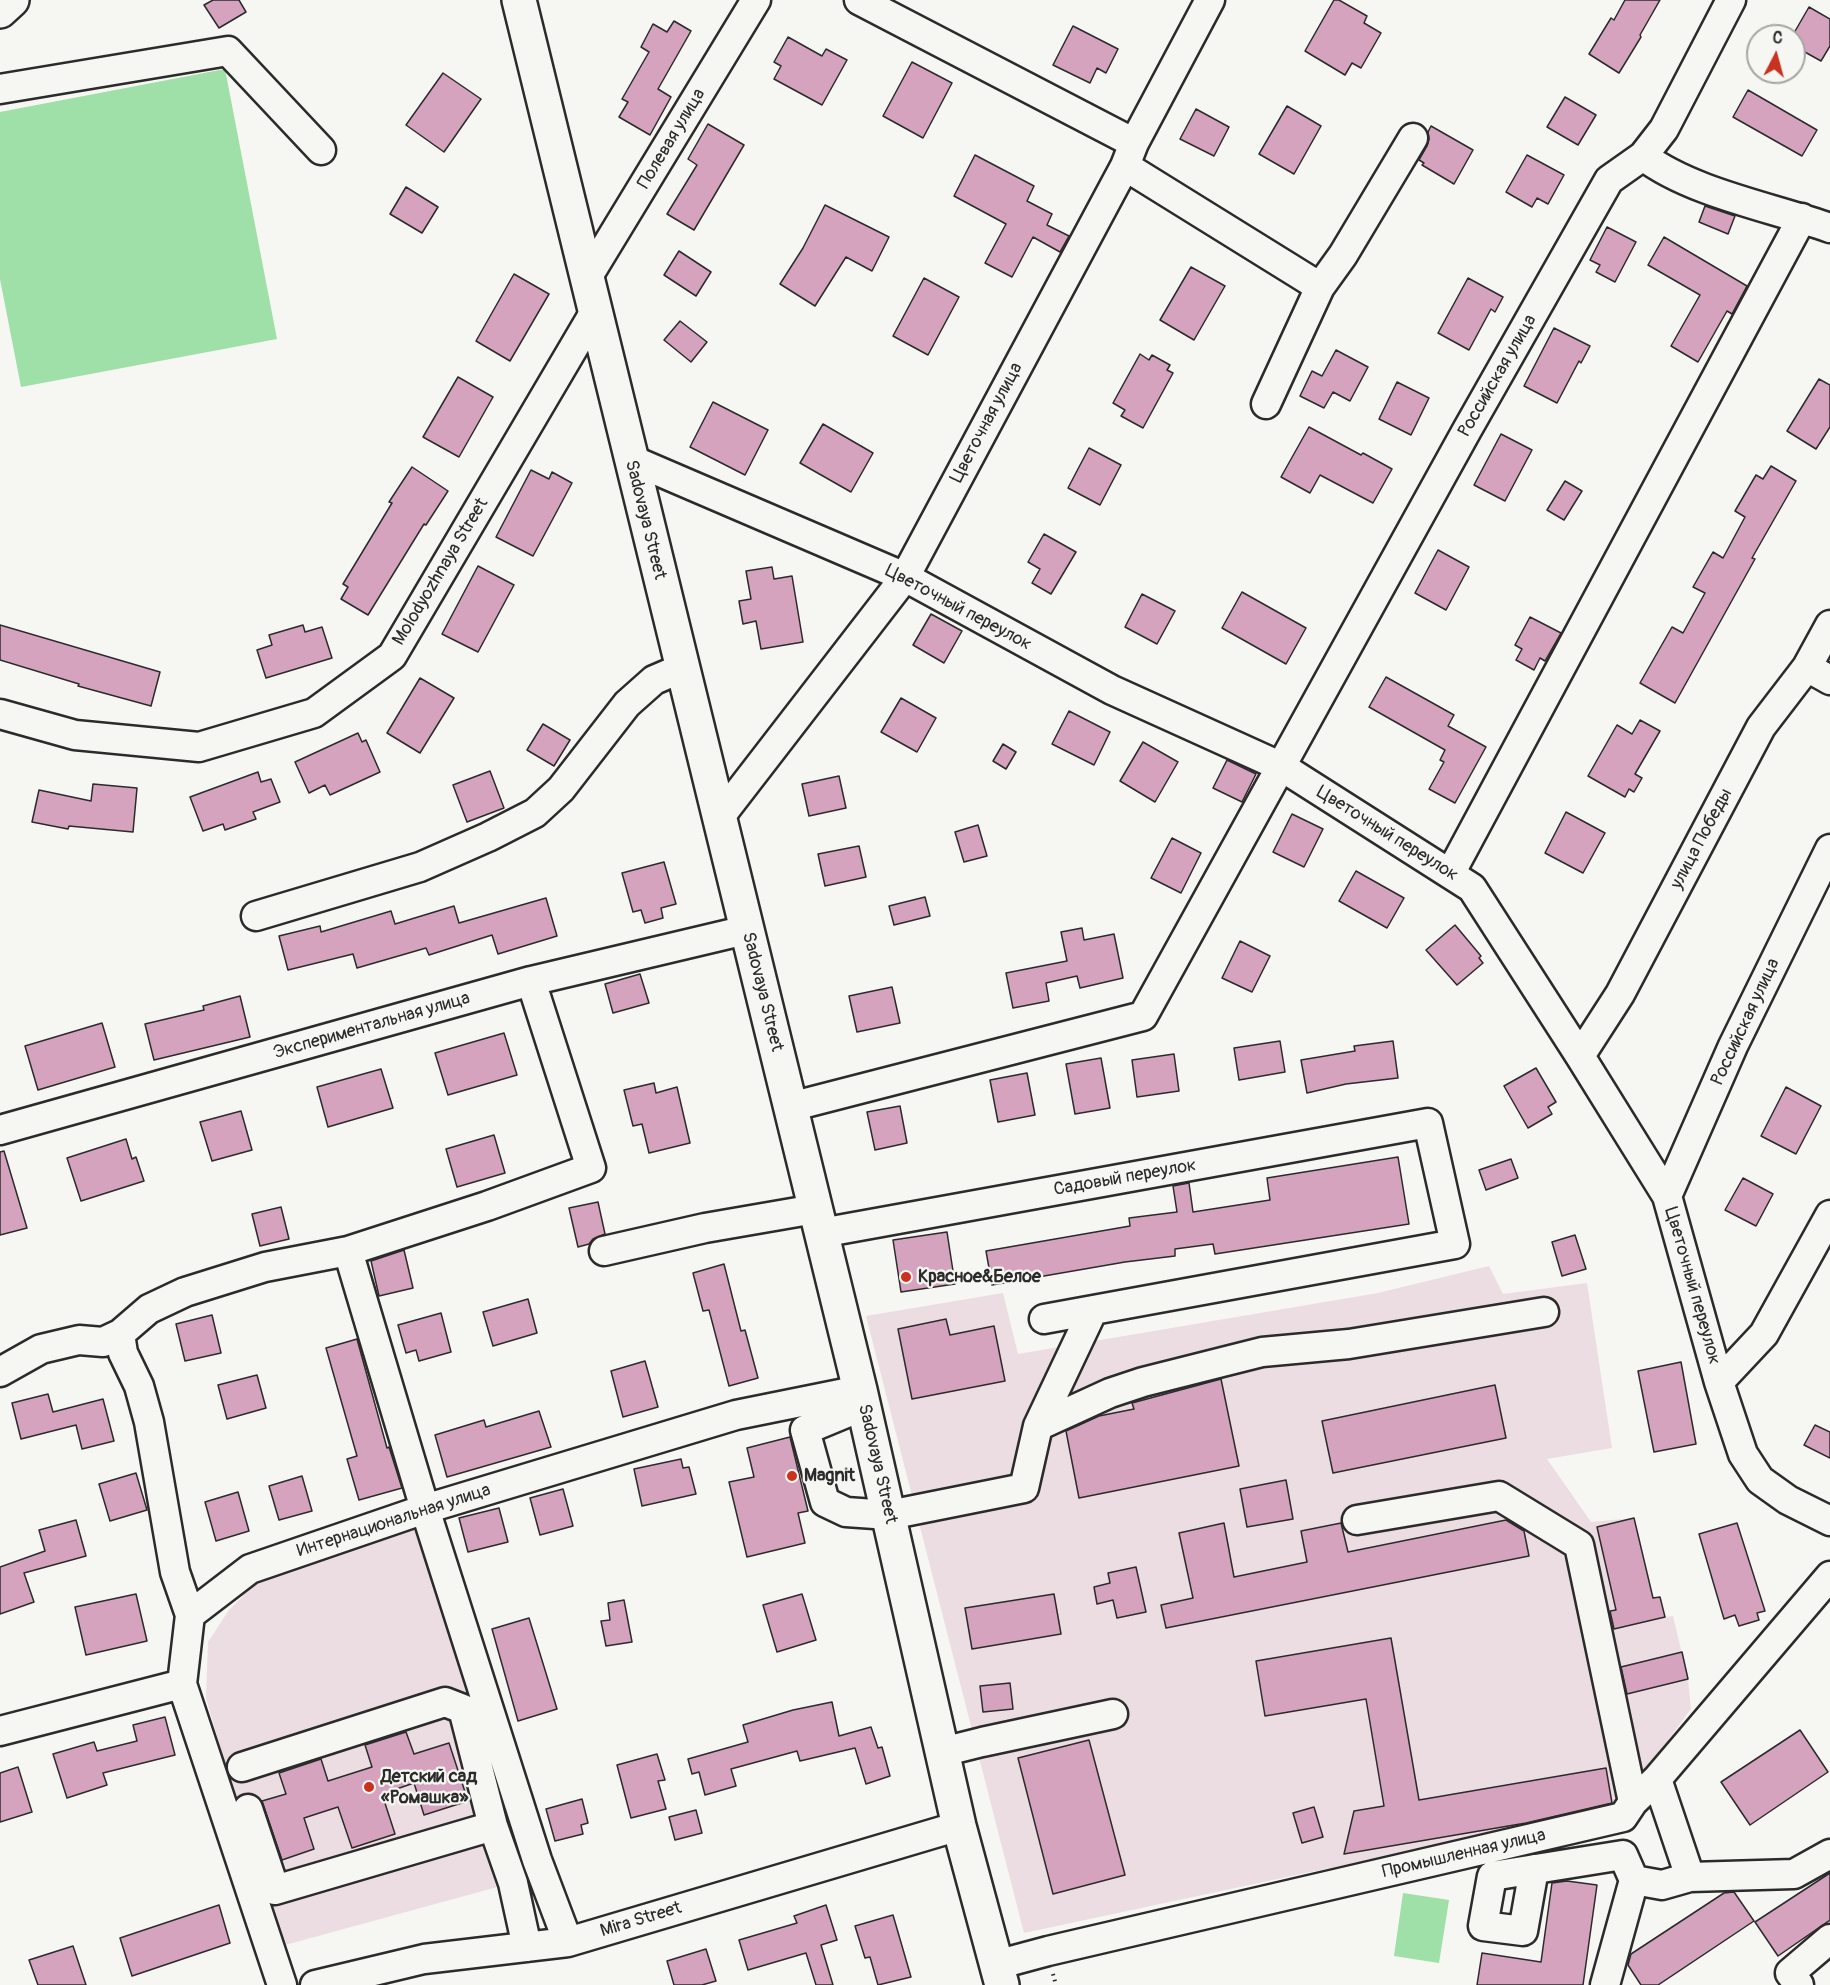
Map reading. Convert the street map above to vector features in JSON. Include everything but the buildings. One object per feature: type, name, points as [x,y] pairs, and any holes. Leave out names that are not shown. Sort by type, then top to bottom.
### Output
[{"type":"main road","points":[[0,11],[12,0]]},
{"type":"main road","name":"Sadovaya Street","points":[[519,0],[862,1398],[959,1826],[999,1975]]},
{"type":"street","name":"Полевая улица","points":[[587,278],[756,0]]},
{"type":"street","points":[[859,0],[1130,155],[1320,288]]},
{"type":"street","name":"Цветочная улица","points":[[719,818],[905,577],[1210,0]]},
{"type":"street","name":"Российская улица","points":[[790,1107],[1143,1016],[1467,430],[1609,180],[1643,156],[1665,129],[1731,0]]},
{"type":"street","points":[[0,89],[228,51],[321,150]]},
{"type":"street","points":[[1266,404],[1320,288],[1343,255],[1413,138]]},
{"type":"street","points":[[1643,156],[1660,169],[1714,191],[1830,228]]},
{"type":"street","points":[[1450,874],[1802,218]]},
{"type":"street","name":"Molodyozhnaya Street","points":[[0,714],[75,735],[199,747],[314,713],[392,656],[594,313]]},
{"type":"street","name":"Цветочный переулок","points":[[630,459],[905,577],[1112,690],[1282,767],[1472,888],[1667,1197],[1719,1382],[1743,1454],[1760,1480],[1788,1500],[1830,1521]]},
{"type":"street","name":"улица Победы","points":[[1580,1056],[1620,994],[1761,727],[1819,674],[1830,625]]},
{"type":"street","points":[[256,916],[420,867],[535,813],[561,789],[627,704],[654,680],[682,668]]},
{"type":"street","name":"Российская улица","points":[[1667,1197],[1733,1046],[1830,849]]},
{"type":"street","name":"Экспериментальная улица","points":[[0,1130],[531,981],[746,930]]},
{"type":"street","points":[[0,1372],[41,1349],[79,1340],[103,1342],[120,1334],[148,1309],[185,1292],[265,1267],[348,1251],[441,1222],[591,1168],[531,981]]},
{"type":"street","name":"Садовый переулок","points":[[604,1251],[705,1228],[818,1221],[1428,1123],[1455,1244],[1093,1310]]},
{"type":"street","points":[[1719,1382],[1764,1334],[1830,1215]]},
{"type":"street","points":[[348,1251],[425,1509],[537,1860],[568,1942]]},
{"type":"street","points":[[1044,1319],[1093,1310]]},
{"type":"street","points":[[862,1398],[805,1430],[825,1502],[846,1512],[889,1515],[1024,1488],[1038,1426],[1093,1310]]},
{"type":"street","points":[[1038,1426],[1110,1393],[1143,1382],[1262,1352],[1349,1344],[1544,1312]]},
{"type":"street","points":[[120,1334],[123,1353],[140,1386],[149,1422],[176,1572],[190,1615],[182,1684],[282,1985]]},
{"type":"street","name":"Интернациональная улица","points":[[190,1615],[250,1569],[425,1509],[736,1415],[862,1398]]},
{"type":"street","points":[[1357,1520],[1499,1496],[1579,1545],[1633,1802]]},
{"type":"street","name":"Промышленная улица","points":[[999,1975],[1048,1952],[1623,1817],[1633,1802],[1657,1779],[1830,1576]]},
{"type":"street","points":[[0,1731],[182,1684]]},
{"type":"street","points":[[242,1767],[445,1702],[463,1709],[494,1826],[513,1883],[526,1947]]},
{"type":"street","points":[[942,1752],[1113,1714]]},
{"type":"street","points":[[1657,1779],[1690,1877]]},
{"type":"street","points":[[248,1809],[275,1890],[494,1826]]},
{"type":"street","name":"Mira Street","points":[[315,1985],[424,1959],[568,1942],[959,1826]]},
{"type":"street","points":[[1634,1880],[1662,1885],[1690,1877],[1794,1874],[1830,1854]]},
{"type":"street","points":[[1534,1869],[1623,1855],[1634,1880],[1605,1985]]},
{"type":"street","points":[[1787,1981],[1830,1940]]},
{"type":"shaded area","points":[[1489,1266],[1503,1294],[1587,1283],[1612,1448],[1547,1459],[1591,1522],[1634,1518],[1653,1598],[1660,1597],[1665,1617],[1673,1616],[1688,1679],[1691,1709],[1620,1805],[1612,1811],[1024,1933],[866,1316],[1003,1293],[1018,1354],[1378,1293]]},
{"type":"shaded area","name":"Детский сад «Ромашка»","points":[[425,1523],[534,1877],[278,1947],[206,1698],[208,1642],[229,1610],[254,1585],[305,1561]]},
{"type":"green space","points":[[225,69],[277,339],[21,387],[0,279],[0,112]]},
{"type":"green space","points":[[1403,1893],[1449,1900],[1439,1963],[1394,1956]]},
{"type":"place","name":"Красное&Белое","points":[[906,1277]]},
{"type":"place","name":"Magnit","points":[[792,1476]]},
{"type":"place","name":"Детский сад «Ромашка»","points":[[369,1787]]}]
